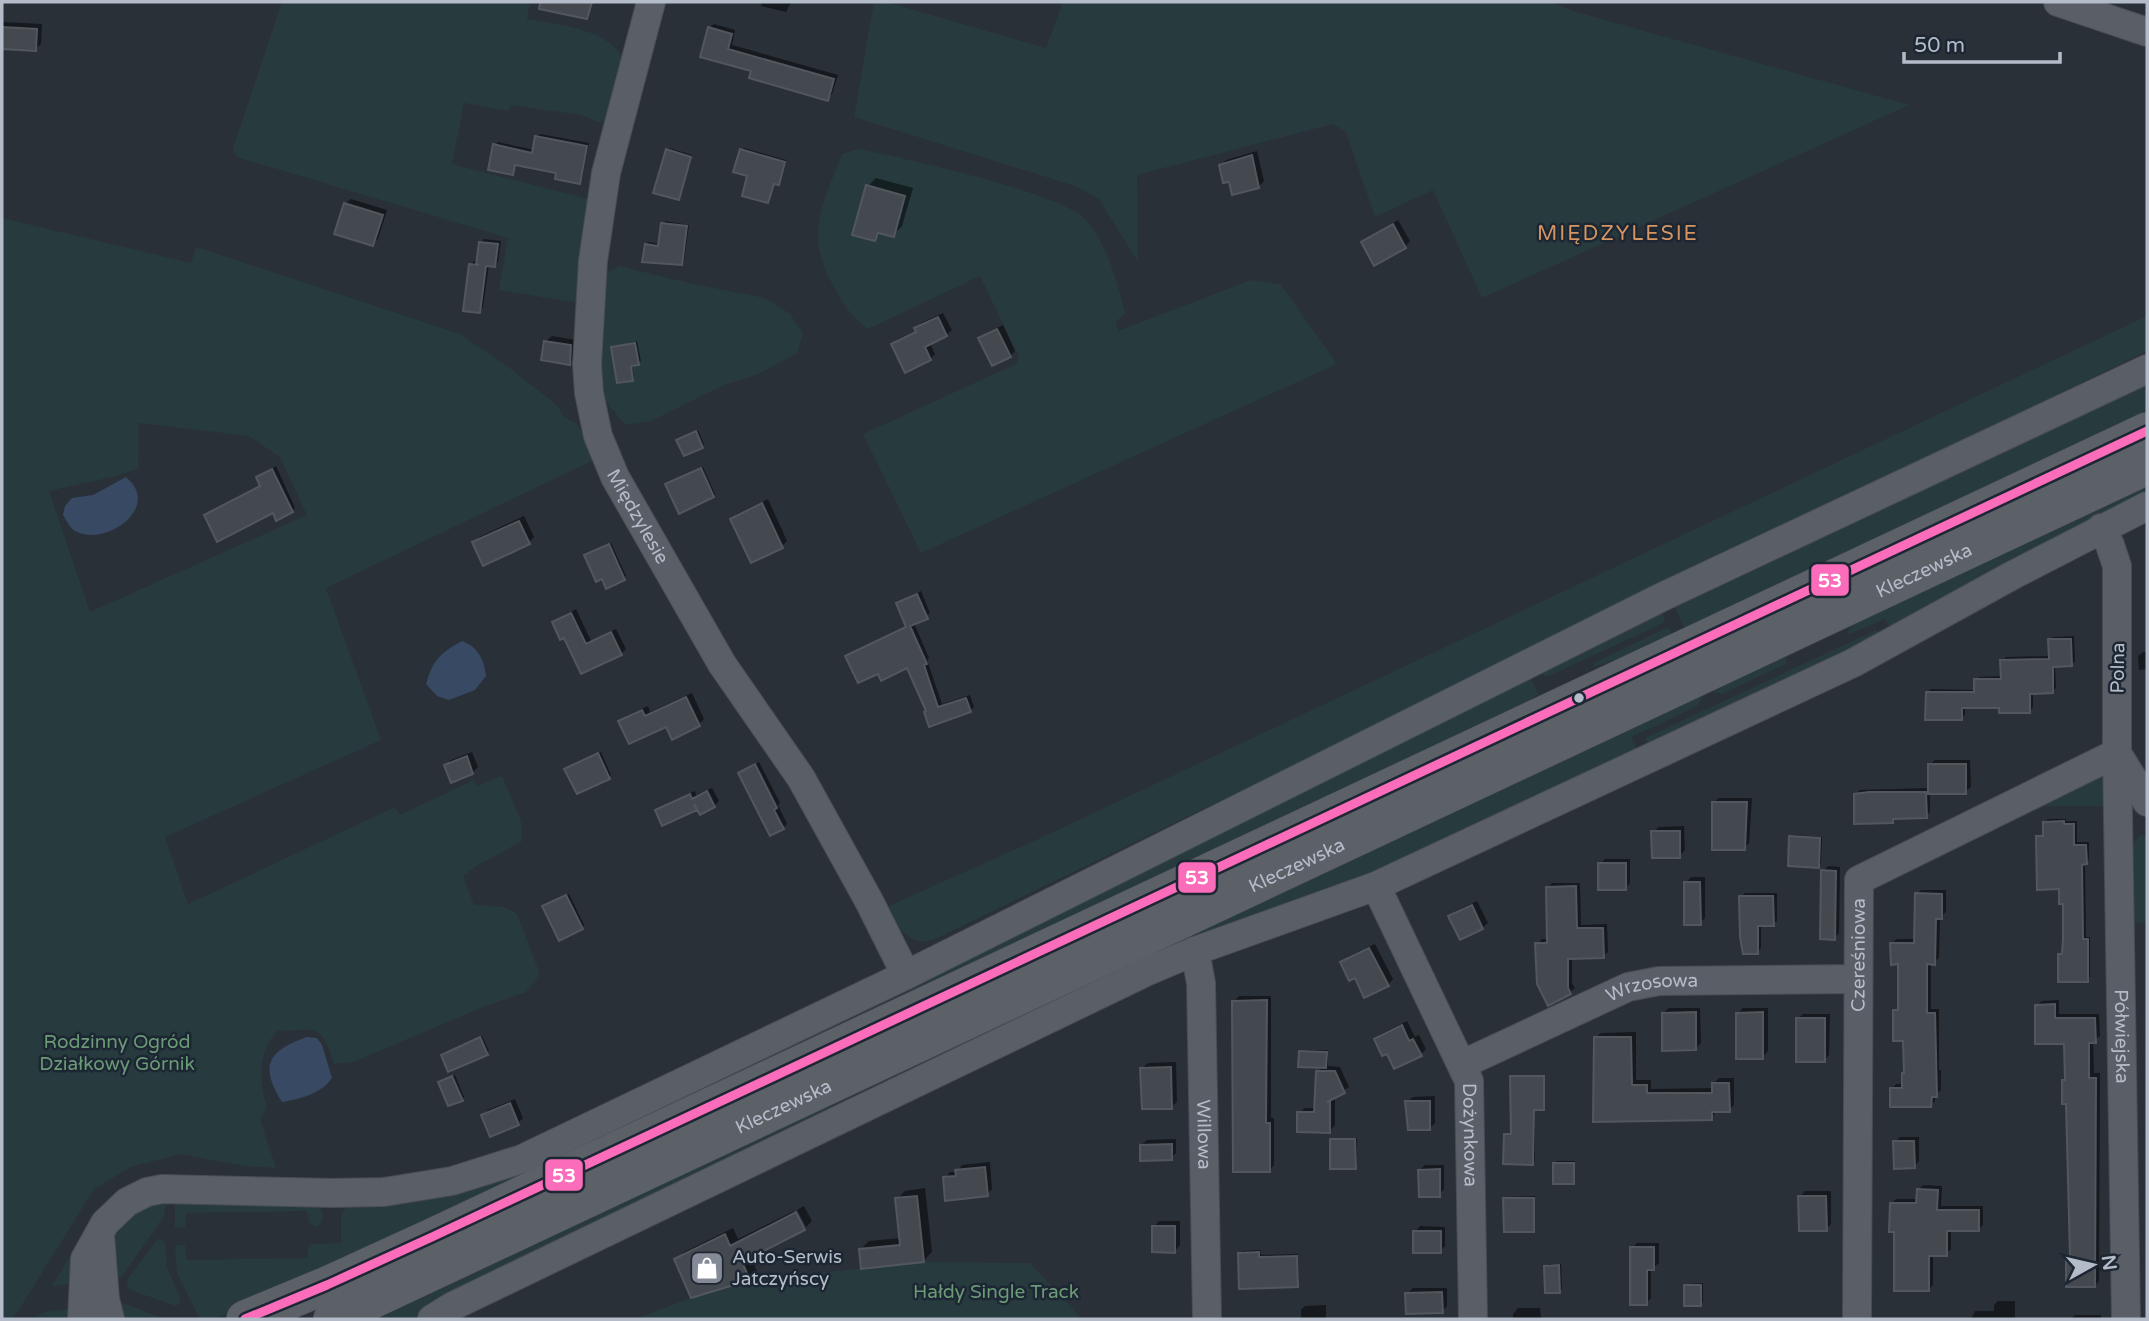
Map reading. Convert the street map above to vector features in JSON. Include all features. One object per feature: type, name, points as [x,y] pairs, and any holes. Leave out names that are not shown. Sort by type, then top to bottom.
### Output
[{"type":"main road","name":"Kleczewska","points":[[245,1319],[327,1285],[2147,431]]},
{"type":"main road","name":"Kleczewska","points":[[332,1319],[2147,466]]},
{"type":"street","name":"Międzylesie","points":[[651,2],[599,206],[587,352],[592,414],[604,454],[615,477],[722,664],[801,778],[869,901],[906,975]]},
{"type":"street","points":[[2058,2],[2147,32]]},
{"type":"street","points":[[82,1319],[85,1259],[109,1218],[119,1207],[140,1195],[155,1190],[384,1192],[436,1184],[494,1169],[548,1148],[906,975],[1662,597],[2147,369]]},
{"type":"street","name":"Kleczewska","points":[[432,1319],[453,1306],[1148,971],[1195,951],[1377,886],[1853,663],[2101,528],[2147,506]]},
{"type":"street","name":"Polna","points":[[2101,528],[2117,566],[2117,752]]},
{"type":"street","points":[[2117,752],[2147,802]]},
{"type":"street","name":"Czereśniowa","points":[[1857,1319],[1859,880],[2117,752]]},
{"type":"street","name":"Półwiejska","points":[[2117,752],[2135,1084],[2126,1319]]},
{"type":"street","name":"Dożynkowa","points":[[1377,886],[1469,1081],[1473,1319]]},
{"type":"street","name":"Willowa","points":[[1195,951],[1201,983],[1207,1319]]},
{"type":"street","name":"Wrzosowa","points":[[1462,1064],[1628,987],[1644,983],[1858,979]]},
{"type":"street","points":[[100,1235],[105,1299],[110,1319]]},
{"type":"green space","points":[[282,2],[530,2],[527,19],[568,26],[594,34],[616,49],[625,60],[611,113],[604,120],[598,122],[581,115],[512,105],[508,111],[464,103],[452,164],[596,201],[578,303],[499,290],[508,238],[237,157],[233,148]]},
{"type":"green space","points":[[874,2],[886,2],[1046,48],[1063,2],[1550,2],[1573,11],[1909,105],[1482,298],[1433,190],[1375,217],[1346,132],[1333,124],[1137,175],[1138,262],[1099,199],[1075,186],[854,117]]},
{"type":"green space","points":[[858,149],[979,177],[1072,210],[1094,230],[1111,264],[1125,313],[1116,322],[1118,331],[1251,280],[1281,285],[1337,364],[921,553],[863,434],[1016,364],[1019,357],[980,276],[868,329],[848,310],[825,269],[818,236],[823,205],[842,154]]},
{"type":"green space","name":"Rodzinny Ogród Działkowy Górnik","points":[[2,218],[191,263],[196,247],[460,334],[558,406],[564,417],[577,424],[594,460],[326,588],[381,740],[165,837],[188,904],[395,807],[400,815],[474,780],[477,786],[502,776],[521,821],[522,841],[463,876],[474,905],[505,907],[517,914],[540,974],[526,992],[488,1005],[353,1062],[334,1064],[325,1041],[316,1031],[277,1031],[263,1058],[261,1077],[267,1108],[260,1119],[276,1168],[245,1166],[180,1154],[131,1167],[94,1189],[13,1319],[2,1319]],"holes":[[[139,423],[249,436],[280,457],[307,515],[90,612],[49,491],[138,469]]]},
{"type":"green space","points":[[619,266],[765,298],[790,314],[803,333],[797,353],[759,374],[726,384],[651,421],[625,425],[604,399],[597,380],[602,355],[598,280]]},
{"type":"green space","points":[[2147,316],[2147,351],[935,939],[916,940],[900,929],[895,934],[884,908],[1032,842]]},
{"type":"green space","points":[[2147,379],[2147,419],[1688,635],[1672,602]]},
{"type":"green space","points":[[2147,479],[2147,494],[1891,631],[1885,619],[1850,634],[1846,632],[1866,615]]},
{"type":"green space","points":[[1660,608],[1665,618],[1663,623],[1549,676],[1544,676],[1540,669]]},
{"type":"green space","points":[[1666,628],[1670,629],[1673,637],[1667,642],[1593,667],[1594,663]]},
{"type":"green space","points":[[1876,630],[1880,637],[1650,748],[1645,738]]},
{"type":"green space","points":[[1787,657],[1786,664],[1722,694],[1714,692],[1711,684]]},
{"type":"green space","points":[[1529,674],[1538,694],[1521,708],[276,1295],[215,1319],[200,1319],[177,1273],[175,1245],[185,1245],[187,1260],[307,1258],[308,1248],[312,1244],[341,1243],[341,1216],[346,1207],[415,1198]]},
{"type":"green space","points":[[1699,690],[1702,697],[1698,706],[1631,737],[1638,754],[438,1304],[413,1319],[377,1319]]},
{"type":"green space","points":[[2097,773],[2106,778],[2106,806],[2045,806],[1873,890],[1870,889]]},
{"type":"green space","points":[[2146,835],[2147,922],[2134,923],[2134,892],[2131,892],[2132,847],[2139,836]]},
{"type":"green space","points":[[175,1202],[317,1205],[323,1216],[317,1227],[309,1223],[307,1211],[187,1213],[185,1227],[175,1228]]},
{"type":"green space","points":[[166,1203],[164,1216],[125,1272],[119,1278],[111,1280],[112,1245],[119,1228],[136,1213]]},
{"type":"green space","points":[[81,1238],[75,1283],[52,1286]]},
{"type":"green space","points":[[160,1238],[165,1243],[167,1267],[180,1298],[176,1306],[133,1291],[127,1286],[128,1279]]},
{"type":"green space","name":"Hałdy Single Track","points":[[924,1262],[1030,1263],[1082,1319],[635,1319],[750,1280]]},
{"type":"green space","points":[[118,1303],[126,1304],[165,1319],[123,1319]]},
{"type":"green space","points":[[75,1308],[71,1319],[32,1319],[44,1312]]},
{"type":"water","points":[[126,477],[135,489],[138,500],[126,521],[102,534],[89,535],[72,529],[63,515],[65,506],[72,498],[93,495]]},
{"type":"water","points":[[462,641],[479,654],[486,676],[475,690],[449,700],[437,696],[426,684],[431,669],[448,649]]},
{"type":"water","points":[[307,1037],[317,1038],[322,1045],[332,1078],[316,1092],[282,1102],[271,1078],[271,1061],[283,1048]]},
{"type":"building","points":[[540,2],[592,2],[587,19],[539,9]]},
{"type":"building","points":[[2,27],[37,29],[36,51],[2,49]]},
{"type":"building","points":[[708,27],[732,34],[728,49],[834,79],[828,101],[749,78],[751,71],[700,57]]},
{"type":"building","points":[[535,136],[587,146],[580,184],[555,179],[556,173],[515,165],[513,175],[488,170],[493,144],[532,153]]},
{"type":"building","points":[[666,149],[691,157],[679,200],[653,193]]},
{"type":"building","points":[[740,149],[785,162],[779,185],[774,184],[768,203],[742,196],[747,176],[733,172]]},
{"type":"building","points":[[1252,155],[1259,188],[1232,195],[1229,182],[1223,183],[1219,165]]},
{"type":"building","points":[[866,185],[905,196],[894,237],[878,233],[875,241],[852,235]]},
{"type":"building","points":[[344,203],[383,215],[373,246],[334,234]]},
{"type":"building","points":[[661,223],[687,226],[682,265],[642,262],[645,244],[658,246]]},
{"type":"building","points":[[1393,224],[1406,248],[1374,266],[1361,242]]},
{"type":"building","points":[[479,242],[498,244],[495,267],[486,266],[480,313],[463,311],[469,264],[476,265]]},
{"type":"building","points":[[938,317],[947,336],[925,347],[931,360],[905,373],[891,344],[916,332],[914,328]]},
{"type":"building","points":[[997,329],[1011,357],[992,366],[978,338]]},
{"type":"building","points":[[544,341],[571,345],[570,365],[541,360]]},
{"type":"building","points":[[635,343],[639,365],[631,366],[633,381],[617,383],[611,347]]},
{"type":"building","points":[[696,431],[703,448],[684,456],[676,440]]},
{"type":"building","points":[[701,468],[714,497],[679,514],[665,484]]},
{"type":"building","points":[[272,469],[293,512],[276,521],[273,513],[217,542],[204,515],[260,486],[256,477]]},
{"type":"building","points":[[762,503],[783,548],[751,563],[730,519]]},
{"type":"building","points":[[519,521],[530,544],[483,566],[472,542]]},
{"type":"building","points":[[609,544],[625,580],[606,589],[602,579],[596,582],[584,555]]},
{"type":"building","points":[[917,594],[928,619],[910,626],[927,664],[924,665],[938,707],[966,698],[971,712],[929,727],[924,712],[926,711],[907,668],[881,681],[878,674],[858,683],[845,656],[906,627],[896,603]]},
{"type":"building","points":[[571,613],[586,644],[611,632],[622,655],[581,674],[564,638],[560,640],[552,622]]},
{"type":"building","points":[[2048,639],[2071,639],[2072,666],[2053,667],[2053,693],[2030,694],[2030,713],[1999,713],[1999,708],[1962,708],[1962,720],[1925,720],[1926,692],[1974,692],[1974,679],[2001,679],[2000,660],[2049,659]]},
{"type":"building","points":[[686,697],[700,726],[672,740],[666,727],[629,744],[618,721],[642,710],[645,716]]},
{"type":"building","points":[[598,753],[610,779],[577,794],[564,769]]},
{"type":"building","points":[[467,756],[473,774],[451,783],[444,765]]},
{"type":"building","points":[[755,764],[777,808],[774,810],[784,829],[770,836],[738,773]]},
{"type":"building","points":[[1928,764],[1966,764],[1966,794],[1928,794]]},
{"type":"building","points":[[707,791],[715,807],[700,815],[694,804],[697,810],[662,826],[655,810],[690,794],[692,799]]},
{"type":"building","points":[[1926,792],[1927,818],[1893,819],[1893,823],[1854,824],[1854,794]]},
{"type":"building","points":[[1712,802],[1747,802],[1745,850],[1712,850]]},
{"type":"building","points":[[2064,821],[2064,824],[2074,824],[2074,845],[2086,845],[2087,864],[2082,865],[2083,939],[2088,939],[2088,982],[2058,982],[2058,954],[2062,954],[2063,939],[2063,904],[2059,904],[2059,889],[2037,890],[2036,836],[2043,836],[2043,822]]},
{"type":"building","points":[[1651,831],[1680,831],[1680,858],[1652,858]]},
{"type":"building","points":[[1789,836],[1820,838],[1819,868],[1788,866]]},
{"type":"building","points":[[1598,863],[1626,863],[1626,890],[1598,890]]},
{"type":"building","points":[[1821,870],[1836,871],[1835,940],[1820,939]]},
{"type":"building","points":[[1684,882],[1700,882],[1701,925],[1684,925]]},
{"type":"building","points":[[1576,886],[1577,928],[1603,928],[1604,958],[1568,959],[1568,988],[1571,994],[1548,1006],[1537,984],[1535,943],[1547,943],[1546,887]]},
{"type":"building","points":[[1915,893],[1942,894],[1942,919],[1936,919],[1935,965],[1927,964],[1927,1013],[1935,1013],[1937,1097],[1932,1097],[1931,1107],[1890,1107],[1890,1088],[1902,1088],[1904,1073],[1903,1041],[1893,1041],[1893,1010],[1898,1010],[1898,964],[1891,965],[1890,943],[1914,943]]},
{"type":"building","points":[[566,895],[583,929],[559,941],[542,906]]},
{"type":"building","points":[[1739,896],[1773,896],[1774,926],[1758,926],[1758,954],[1743,954]]},
{"type":"building","points":[[1472,905],[1483,929],[1460,940],[1448,916]]},
{"type":"building","points":[[1369,948],[1389,986],[1364,998],[1355,978],[1349,981],[1340,962]]},
{"type":"building","points":[[1267,1000],[1266,1123],[1270,1123],[1270,1172],[1233,1172],[1232,1001]]},
{"type":"building","points":[[2055,1004],[2055,1018],[2095,1018],[2096,1043],[2089,1043],[2089,1078],[2096,1078],[2095,1287],[2066,1287],[2066,1256],[2070,1256],[2066,1104],[2062,1104],[2062,1080],[2065,1080],[2064,1044],[2035,1044],[2035,1005]]},
{"type":"building","points":[[1696,1012],[1696,1050],[1662,1051],[1662,1013]]},
{"type":"building","points":[[1763,1012],[1763,1059],[1736,1059],[1736,1013]]},
{"type":"building","points":[[1796,1018],[1825,1018],[1825,1062],[1796,1062]]},
{"type":"building","points":[[1402,1025],[1409,1041],[1413,1039],[1422,1056],[1394,1069],[1387,1054],[1382,1056],[1374,1039]]},
{"type":"building","points":[[480,1037],[488,1055],[448,1072],[441,1055]]},
{"type":"building","points":[[1594,1037],[1631,1037],[1632,1085],[1647,1085],[1647,1093],[1712,1093],[1712,1083],[1729,1083],[1730,1112],[1712,1112],[1712,1120],[1593,1122]]},
{"type":"building","points":[[1299,1051],[1327,1052],[1326,1068],[1298,1067]]},
{"type":"building","points":[[1171,1067],[1172,1109],[1142,1109],[1140,1068]]},
{"type":"building","points":[[1316,1071],[1335,1071],[1345,1093],[1327,1102],[1330,1102],[1330,1133],[1297,1132],[1297,1112],[1314,1112]]},
{"type":"building","points":[[452,1076],[463,1101],[448,1106],[438,1082]]},
{"type":"building","points":[[1510,1076],[1544,1076],[1544,1110],[1534,1110],[1533,1165],[1503,1164],[1504,1134],[1511,1134]]},
{"type":"building","points":[[1405,1101],[1430,1101],[1430,1130],[1408,1130]]},
{"type":"building","points":[[510,1103],[519,1125],[490,1137],[481,1115]]},
{"type":"building","points":[[1330,1139],[1355,1139],[1356,1169],[1330,1169]]},
{"type":"building","points":[[1893,1141],[1914,1141],[1915,1168],[1894,1169]]},
{"type":"building","points":[[1172,1144],[1172,1160],[1140,1161],[1140,1145]]},
{"type":"building","points":[[1553,1163],[1574,1163],[1574,1184],[1553,1184]]},
{"type":"building","points":[[985,1167],[988,1196],[945,1201],[943,1177],[956,1176],[955,1170]]},
{"type":"building","points":[[1440,1169],[1440,1197],[1419,1197],[1418,1170]]},
{"type":"building","points":[[1917,1189],[1938,1190],[1937,1210],[1979,1210],[1979,1231],[1947,1231],[1947,1256],[1929,1256],[1929,1291],[1894,1291],[1894,1232],[1889,1232],[1890,1203],[1916,1203]]},
{"type":"building","points":[[917,1196],[924,1262],[861,1269],[859,1249],[900,1245],[895,1198]]},
{"type":"building","points":[[1798,1196],[1826,1196],[1827,1231],[1799,1231]]},
{"type":"building","points":[[1503,1198],[1534,1198],[1534,1232],[1504,1232]]},
{"type":"building","points":[[796,1212],[805,1230],[742,1262],[750,1280],[691,1298],[674,1259],[725,1234],[730,1246]]},
{"type":"building","points":[[1152,1226],[1175,1226],[1175,1253],[1152,1252]]},
{"type":"building","points":[[1413,1231],[1441,1231],[1441,1253],[1413,1253]]},
{"type":"building","points":[[1630,1247],[1654,1247],[1654,1270],[1647,1270],[1647,1305],[1630,1305]]},
{"type":"building","points":[[1259,1252],[1259,1257],[1297,1256],[1298,1287],[1239,1289],[1238,1253]]},
{"type":"building","points":[[1559,1265],[1560,1293],[1545,1293],[1544,1266]]},
{"type":"building","points":[[1684,1285],[1701,1285],[1701,1306],[1684,1306]]},
{"type":"building","points":[[1442,1292],[1443,1313],[1406,1314],[1405,1293]]},
{"type":"transit line","name":"53","points":[[245,1319],[432,1237],[2147,431]]},
{"type":"place","name":"Auto-Serwis Jatczyńscy","points":[[707,1268]]},
{"type":"district","name":"MIĘDZYLESIE","points":[[1618,233]]}]
